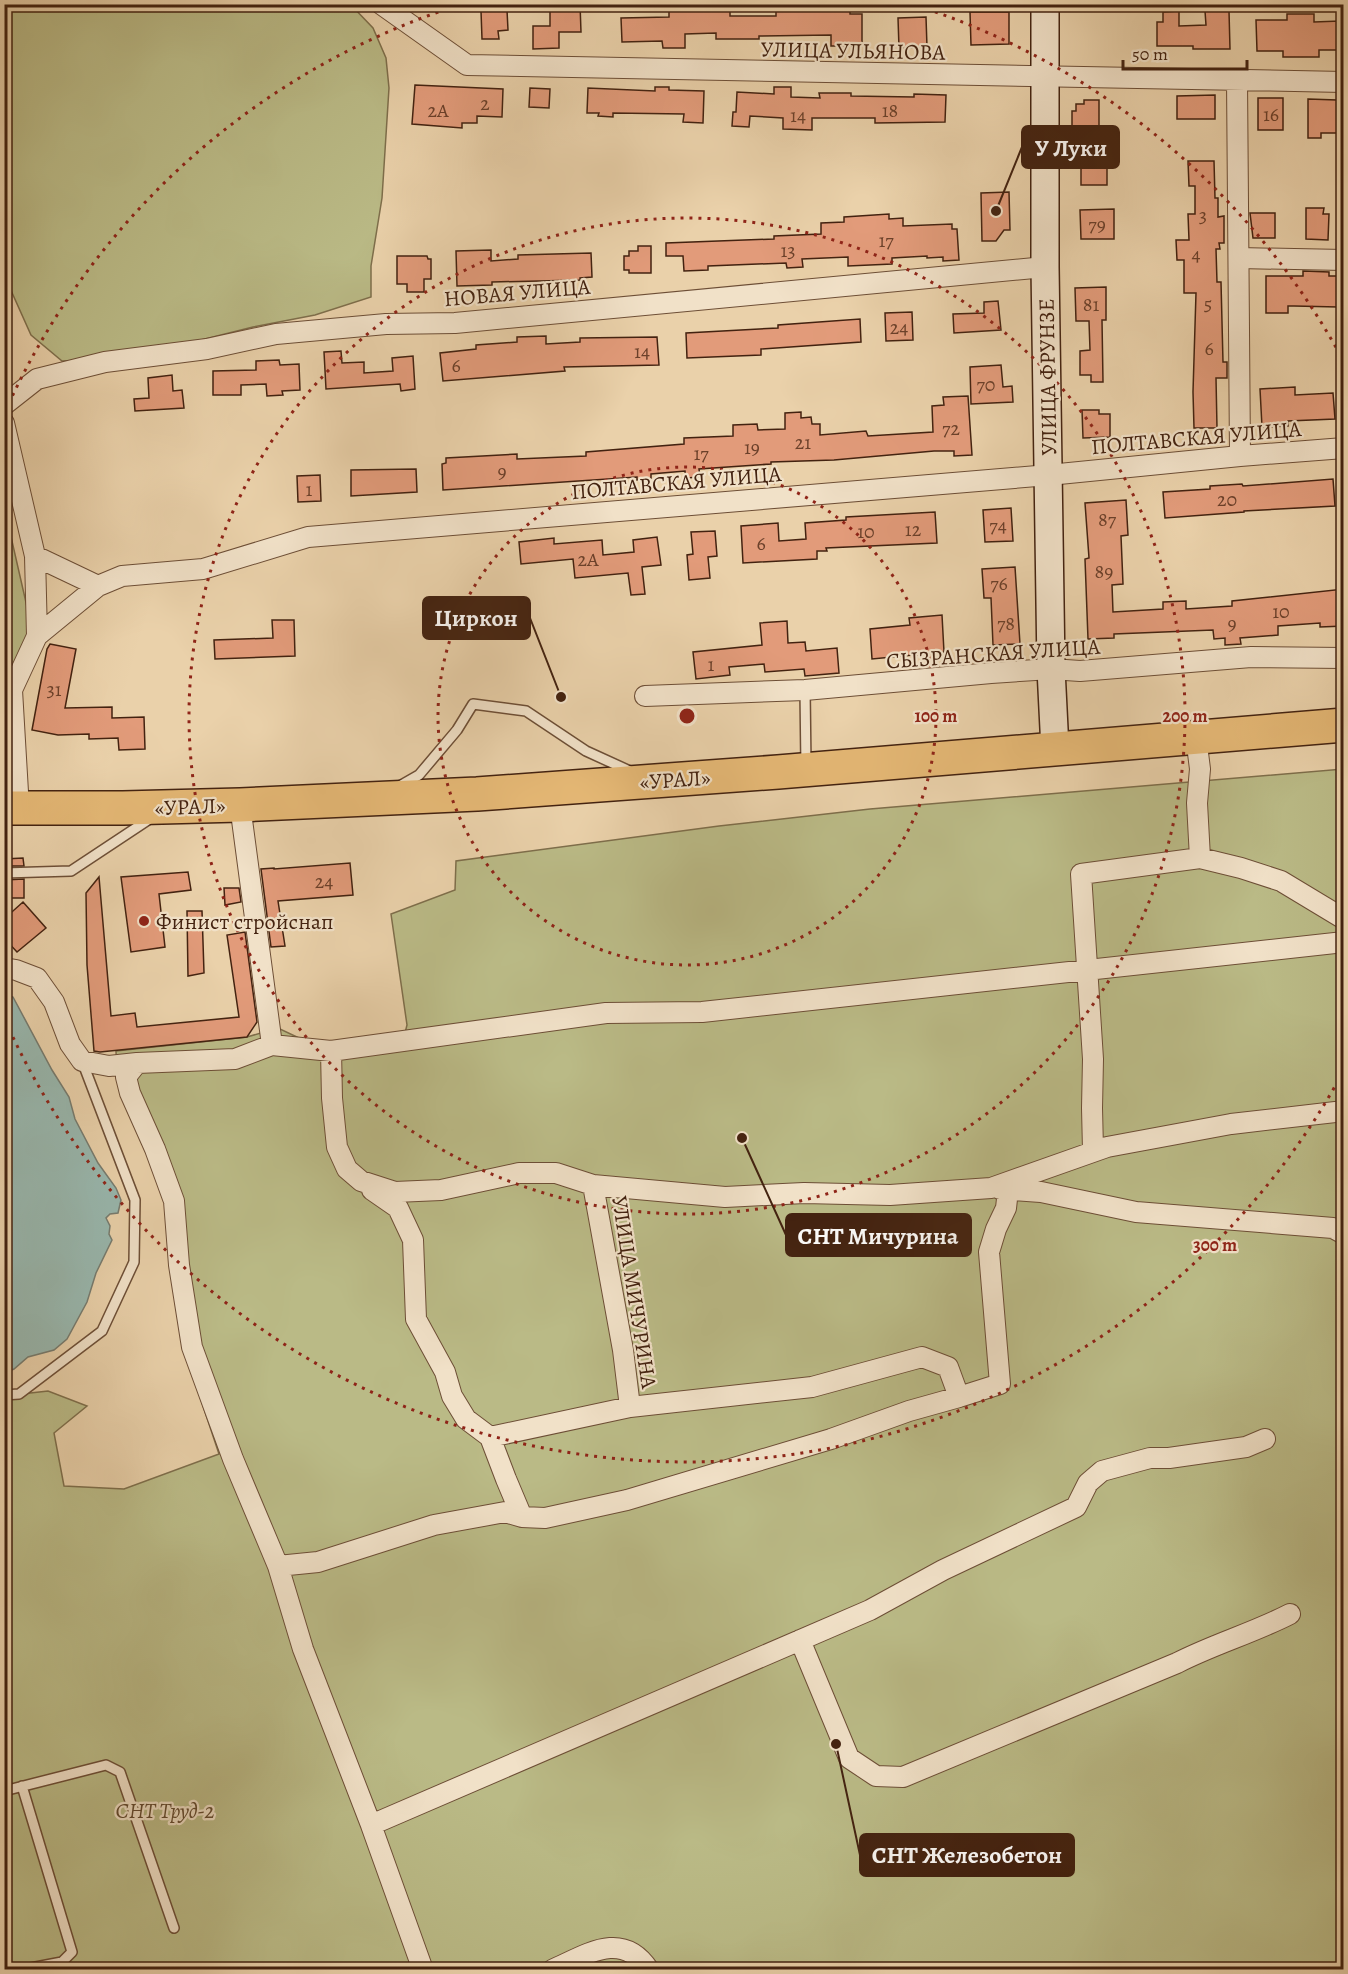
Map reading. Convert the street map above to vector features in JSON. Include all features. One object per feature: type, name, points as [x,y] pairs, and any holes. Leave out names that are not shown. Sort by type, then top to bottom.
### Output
[{"type":"highway","name":"«УРАЛ»","points":[[12,809],[240,805],[477,794],[806,770],[1344,725]]},
{"type":"street","name":"УЛИЦА УЛЬЯНОВА","points":[[381,4],[467,65],[1044,78],[1344,82]]},
{"type":"street","name":"УЛИЦА ФРУНЗЕ","points":[[1045,4],[1045,267],[1055,748]]},
{"type":"street","points":[[1237,79],[1240,456]]},
{"type":"street","points":[[1239,258],[1344,260]]},
{"type":"street","name":"НОВАЯ УЛИЦА","points":[[4,405],[37,379],[105,362],[207,349],[276,334],[386,324],[455,323],[1045,267]]},
{"type":"street","points":[[4,423],[35,556],[37,636],[12,690],[12,809]]},
{"type":"street","name":"ПОЛТАВСКАЯ УЛИЦА","points":[[37,636],[98,586],[122,576],[203,569],[308,537],[1344,448]]},
{"type":"street","points":[[35,556],[98,586]]},
{"type":"street","name":"СЫЗРАНСКАЯ УЛИЦА","points":[[645,696],[805,690],[1052,669],[1080,671],[1251,657],[1344,658]]},
{"type":"street","points":[[1196,737],[1200,769],[1197,803],[1200,858]]},
{"type":"street","points":[[240,805],[272,1045]]},
{"type":"street","points":[[1093,1150],[1093,1059],[1081,874],[1200,858],[1281,881],[1344,919]]},
{"type":"street","points":[[4,968],[37,978],[54,1002],[70,1044],[82,1061],[109,1066],[235,1059],[272,1045],[330,1051],[606,1013],[702,1012],[1344,942]]},
{"type":"street","points":[[330,1051],[337,1148],[347,1169],[398,1209],[413,1240],[416,1319],[445,1372],[452,1396],[466,1419],[490,1437],[522,1517]]},
{"type":"street","points":[[137,1063],[126,1077],[130,1093],[155,1149],[174,1201],[179,1265],[192,1347],[233,1459],[278,1566],[303,1649],[371,1825],[423,1970]]},
{"type":"street","points":[[1000,1189],[1093,1150],[1232,1124],[1344,1111]]},
{"type":"street","points":[[360,1181],[395,1192],[441,1190],[519,1173],[556,1173],[593,1185],[725,1197],[804,1193],[890,1196],[1000,1189],[1041,1192],[1136,1212],[1333,1228],[1344,1234]]},
{"type":"street","name":"УЛИЦА МИЧУРИНА","points":[[593,1185],[630,1407]]},
{"type":"street","points":[[278,1566],[318,1562],[434,1526],[505,1512],[522,1517],[545,1518],[627,1500],[831,1440],[909,1411],[1000,1384],[989,1252],[996,1229],[1006,1209],[1000,1189]]},
{"type":"street","points":[[490,1437],[630,1407],[812,1387],[922,1357],[948,1367],[959,1397]]},
{"type":"street","points":[[371,1825],[870,1610],[943,1570],[1076,1507],[1088,1483],[1102,1471],[1150,1458],[1169,1458],[1246,1447],[1265,1439]]},
{"type":"street","points":[[801,1640],[849,1758],[876,1776],[903,1777],[1290,1614]]},
{"type":"street","points":[[552,1970],[604,1947],[628,1950],[644,1961],[649,1970]]},
{"type":"lane","points":[[805,690],[806,770]]},
{"type":"lane","points":[[377,799],[419,775],[457,730],[473,704],[526,711],[586,752],[653,781]]},
{"type":"lane","points":[[4,873],[71,871],[166,807]]},
{"type":"lane","points":[[4,1395],[19,1394],[102,1331],[134,1262],[135,1200],[82,1061]]},
{"type":"lane","points":[[4,1791],[106,1765],[120,1772],[174,1928]]},
{"type":"lane","points":[[20,1970],[62,1962],[72,1952],[22,1786]]},
{"type":"green space","points":[[4,5],[351,5],[373,28],[386,58],[389,88],[382,198],[371,266],[371,297],[315,315],[253,327],[165,349],[91,360],[62,361],[31,335],[5,277]]},
{"type":"green space","points":[[4,506],[30,620],[8,755],[4,755]]},
{"type":"green space","name":"СНТ Труд-2","points":[[1343,769],[1343,1969],[5,1969],[4,1396],[48,1391],[87,1406],[54,1433],[64,1486],[124,1489],[219,1454],[184,1349],[164,1198],[117,1077],[116,1051],[247,1037],[278,1028],[299,1038],[329,1043],[405,1033],[407,1025],[391,914],[455,890],[456,861],[719,826],[870,809]]},
{"type":"water","points":[[8,995],[13,997],[69,1097],[75,1119],[121,1200],[118,1213],[110,1214],[106,1218],[112,1240],[96,1273],[87,1302],[67,1339],[54,1350],[28,1357],[14,1369],[5,1373],[4,997]]},
{"type":"building","points":[[550,4],[580,4],[581,32],[559,32],[559,48],[533,49],[533,26],[550,26]]},
{"type":"building","points":[[676,4],[697,4],[697,11],[730,11],[730,16],[776,16],[776,7],[850,4],[850,14],[862,14],[862,46],[831,46],[831,35],[716,39],[716,33],[685,34],[685,48],[663,48],[662,41],[622,42],[621,18],[669,17],[669,9],[676,8]]},
{"type":"building","points":[[507,10],[508,30],[498,31],[499,39],[482,39],[481,11]]},
{"type":"building","points":[[1179,11],[1179,26],[1206,25],[1205,11],[1229,11],[1230,49],[1157,46],[1157,22],[1163,22],[1163,12]]},
{"type":"building","points":[[970,12],[1009,12],[1009,44],[971,45]]},
{"type":"building","points":[[1287,14],[1314,14],[1314,22],[1340,21],[1340,50],[1319,50],[1319,57],[1283,57],[1283,51],[1257,51],[1256,20],[1287,20]]},
{"type":"building","points":[[926,17],[927,47],[899,48],[898,18]]},
{"type":"building","points":[[415,85],[503,89],[502,117],[477,116],[477,123],[462,123],[462,128],[412,124]]},
{"type":"building","points":[[655,87],[669,87],[669,90],[704,91],[703,123],[683,122],[684,114],[613,113],[613,117],[598,116],[599,113],[587,113],[588,88],[655,91]]},
{"type":"building","points":[[774,87],[791,87],[791,97],[820,98],[819,93],[914,97],[914,94],[946,95],[945,122],[875,123],[875,118],[812,118],[812,130],[783,129],[783,118],[750,116],[749,127],[732,126],[733,112],[736,112],[737,92],[774,94]]},
{"type":"building","points":[[530,88],[550,89],[549,108],[529,107]]},
{"type":"building","points":[[1215,95],[1215,119],[1177,119],[1177,96]]},
{"type":"building","points":[[1258,98],[1283,98],[1283,130],[1258,130]]},
{"type":"building","points":[[1308,99],[1337,100],[1337,133],[1321,133],[1321,138],[1308,138]]},
{"type":"building","points":[[1084,100],[1099,100],[1099,168],[1107,168],[1107,185],[1081,185],[1081,145],[1072,145],[1072,111],[1076,111],[1076,104],[1084,104]]},
{"type":"building","points":[[1188,161],[1214,161],[1218,217],[1224,216],[1224,243],[1219,243],[1220,249],[1216,249],[1217,282],[1221,282],[1223,362],[1227,362],[1227,378],[1216,378],[1217,428],[1194,428],[1196,293],[1184,293],[1184,260],[1177,260],[1176,240],[1189,240],[1188,214],[1195,214],[1195,186],[1189,186]]},
{"type":"building","points":[[1009,192],[1010,230],[1004,230],[996,241],[982,241],[981,193]]},
{"type":"building","points":[[1306,208],[1324,208],[1323,214],[1329,214],[1328,240],[1306,239]]},
{"type":"building","points":[[1114,209],[1114,239],[1081,239],[1080,210]]},
{"type":"building","points":[[1250,213],[1275,213],[1275,238],[1253,238]]},
{"type":"building","points":[[889,214],[889,219],[903,218],[903,226],[952,224],[952,229],[957,229],[959,260],[943,261],[943,257],[927,258],[927,256],[892,258],[892,264],[848,266],[848,257],[802,259],[803,267],[787,268],[786,263],[708,266],[708,270],[684,271],[683,256],[666,256],[666,243],[774,239],[774,236],[821,234],[821,223],[844,222],[844,217]]},
{"type":"building","points":[[638,246],[651,246],[651,273],[629,273],[629,270],[624,270],[624,256],[629,256],[629,251],[638,251]]},
{"type":"building","points":[[491,250],[491,261],[518,259],[518,255],[591,253],[592,277],[580,278],[580,280],[492,282],[492,285],[457,286],[456,251]]},
{"type":"building","points":[[397,256],[427,256],[431,259],[431,279],[424,279],[424,292],[407,292],[407,284],[397,284]]},
{"type":"building","points":[[1303,271],[1329,272],[1329,276],[1339,276],[1338,307],[1288,306],[1288,313],[1266,313],[1266,276],[1303,276]]},
{"type":"building","points":[[1106,287],[1106,320],[1102,320],[1103,382],[1091,382],[1091,375],[1080,375],[1080,351],[1090,350],[1089,321],[1076,321],[1075,288]]},
{"type":"building","points":[[998,301],[1001,330],[954,333],[953,314],[984,313],[984,302]]},
{"type":"building","points":[[912,312],[913,340],[886,341],[885,313]]},
{"type":"building","points":[[860,319],[861,342],[761,349],[761,355],[687,358],[686,333],[778,328],[778,325]]},
{"type":"building","points":[[546,336],[546,344],[580,342],[580,338],[657,337],[659,365],[564,367],[565,371],[443,381],[440,353],[476,349],[476,345],[517,342],[517,337]]},
{"type":"building","points":[[341,351],[342,363],[364,362],[364,373],[393,371],[392,358],[413,356],[415,389],[401,391],[400,384],[326,389],[324,352]]},
{"type":"building","points":[[279,360],[280,365],[299,364],[300,390],[282,391],[283,395],[267,396],[266,384],[241,385],[241,395],[213,395],[213,371],[256,370],[256,361]]},
{"type":"building","points":[[1001,365],[1003,387],[1012,386],[1013,402],[971,404],[970,367]]},
{"type":"building","points":[[172,375],[173,391],[182,390],[184,408],[135,411],[134,399],[149,398],[148,378]]},
{"type":"building","points":[[1295,387],[1295,395],[1333,393],[1335,419],[1288,421],[1288,426],[1262,427],[1260,389]]},
{"type":"building","points":[[968,396],[972,455],[954,456],[954,451],[934,451],[699,469],[700,477],[686,478],[685,471],[651,474],[651,478],[637,480],[637,477],[443,490],[442,464],[446,463],[446,458],[517,454],[517,459],[586,456],[586,452],[684,444],[684,438],[733,436],[733,425],[757,424],[758,430],[785,429],[785,413],[801,412],[801,418],[811,417],[812,424],[820,424],[820,435],[866,431],[868,436],[933,432],[932,406],[944,405],[943,397]]},
{"type":"building","points":[[1082,410],[1099,410],[1099,414],[1110,414],[1110,437],[1083,438]]},
{"type":"building","points":[[416,469],[417,492],[351,496],[351,470]]},
{"type":"building","points":[[320,475],[321,501],[298,502],[297,476]]},
{"type":"building","points":[[1333,479],[1335,506],[1165,518],[1163,492],[1210,489],[1210,486],[1242,484],[1243,486]]},
{"type":"building","points":[[1126,500],[1128,535],[1121,536],[1123,584],[1112,585],[1113,612],[1163,609],[1163,602],[1186,601],[1186,609],[1232,606],[1232,601],[1344,589],[1344,626],[1320,627],[1320,623],[1278,626],[1278,635],[1240,638],[1241,644],[1225,645],[1225,638],[1214,639],[1213,630],[1114,634],[1114,638],[1088,639],[1085,559],[1089,558],[1085,503]]},
{"type":"building","points":[[1011,508],[1013,541],[985,542],[983,510]]},
{"type":"building","points":[[935,512],[937,543],[826,548],[827,551],[817,551],[817,559],[743,563],[741,526],[778,523],[779,541],[806,539],[805,523],[846,520],[846,517]]},
{"type":"building","points":[[715,531],[717,556],[708,557],[710,578],[689,580],[687,555],[693,554],[691,532]]},
{"type":"building","points":[[657,537],[661,565],[642,567],[645,594],[631,595],[628,573],[575,578],[573,559],[521,564],[519,542],[554,538],[554,544],[602,540],[603,555],[634,552],[633,540]]},
{"type":"building","points":[[1015,567],[1020,644],[993,645],[991,598],[984,598],[982,569]]},
{"type":"building","points":[[942,615],[944,652],[872,659],[870,629],[910,625],[909,618]]},
{"type":"building","points":[[272,620],[294,620],[295,656],[215,659],[214,640],[273,638]]},
{"type":"building","points":[[787,621],[788,643],[805,642],[806,651],[837,648],[839,673],[805,676],[804,669],[765,672],[764,664],[729,667],[730,675],[696,679],[693,652],[762,645],[760,623]]},
{"type":"building","points":[[50,644],[76,649],[65,708],[112,707],[112,718],[144,717],[145,749],[119,750],[118,738],[89,739],[89,734],[58,735],[32,730],[47,649]]},
{"type":"building","points":[[23,858],[24,866],[4,866],[4,859]]},
{"type":"building","points":[[350,863],[353,895],[278,901],[285,946],[271,947],[261,869]]},
{"type":"building","name":"Финист стройснап","points":[[188,872],[191,890],[159,894],[165,947],[131,952],[121,877]]},
{"type":"building","points":[[99,877],[111,1016],[135,1013],[137,1027],[239,1017],[227,935],[245,932],[257,1022],[247,1037],[94,1051],[87,965],[86,893]]},
{"type":"building","points":[[24,879],[24,898],[4,898],[4,880]]},
{"type":"building","points":[[224,888],[239,888],[241,902],[225,905]]},
{"type":"building","points":[[23,902],[46,928],[17,952],[4,938],[4,919]]},
{"type":"building","points":[[187,911],[202,911],[204,973],[188,976]]},
{"type":"place","name":"У Луки","points":[[996,211]]},
{"type":"place","name":"Циркон","points":[[561,697]]},
{"type":"place","name":"Финист стройснап","points":[[144,921]]},
{"type":"place","name":"СНТ Мичурина","points":[[742,1138]]},
{"type":"place","name":"СНТ Железобетон","points":[[836,1744]]}]
